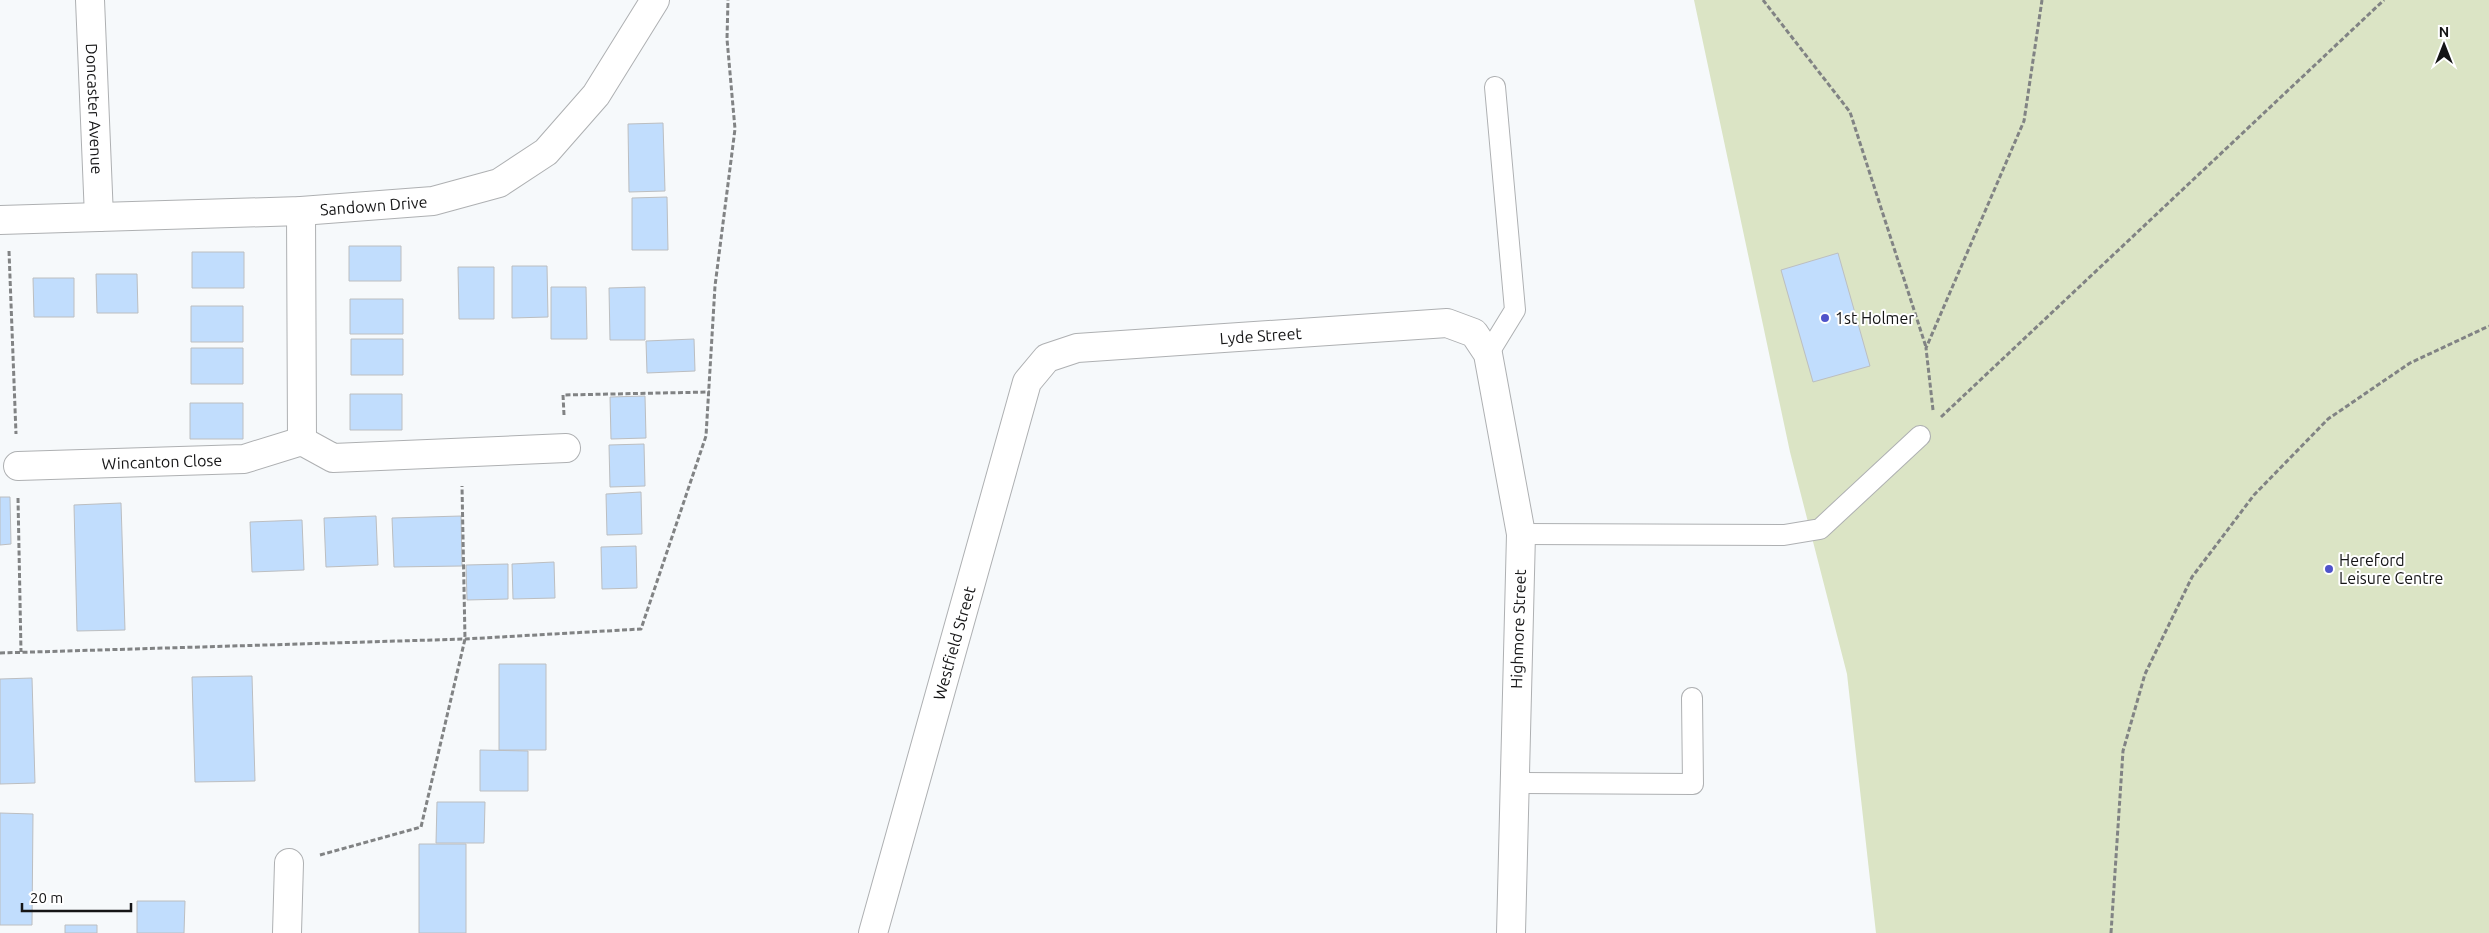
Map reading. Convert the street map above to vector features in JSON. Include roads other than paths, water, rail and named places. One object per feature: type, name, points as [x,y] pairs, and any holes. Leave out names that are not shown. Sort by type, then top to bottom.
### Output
[{"type":"street","name":"Doncaster Avenue","points":[[90,0],[99,217]]},
{"type":"street","name":"Sandown Drive","points":[[0,220],[301,211],[433,201],[499,183],[546,152],[596,95],[655,0]]},
{"type":"street","points":[[301,211],[302,441],[333,458],[566,448]]},
{"type":"street","name":"Lyde Street","points":[[1047,358],[1077,348],[1447,323],[1481,343]]},
{"type":"street","name":"Highmore Street","points":[[1481,343],[1521,534],[1511,933]]},
{"type":"street","name":"Westfield Street","points":[[873,933],[1027,382],[1047,358]]},
{"type":"street","name":"Wincanton Close","points":[[18,466],[244,459],[302,441]]},
{"type":"street","points":[[287,933],[289,863]]},
{"type":"lane","points":[[1481,343],[1515,310],[1495,87]]},
{"type":"lane","points":[[1521,534],[1784,535],[1820,529],[1920,436]]},
{"type":"lane","points":[[1514,783],[1693,784],[1692,698]]},
{"type":"place","name":"1st Holmer","points":[[1825,318]]},
{"type":"place","name":"Hereford Leisure Centre","points":[[2329,569]]}]
